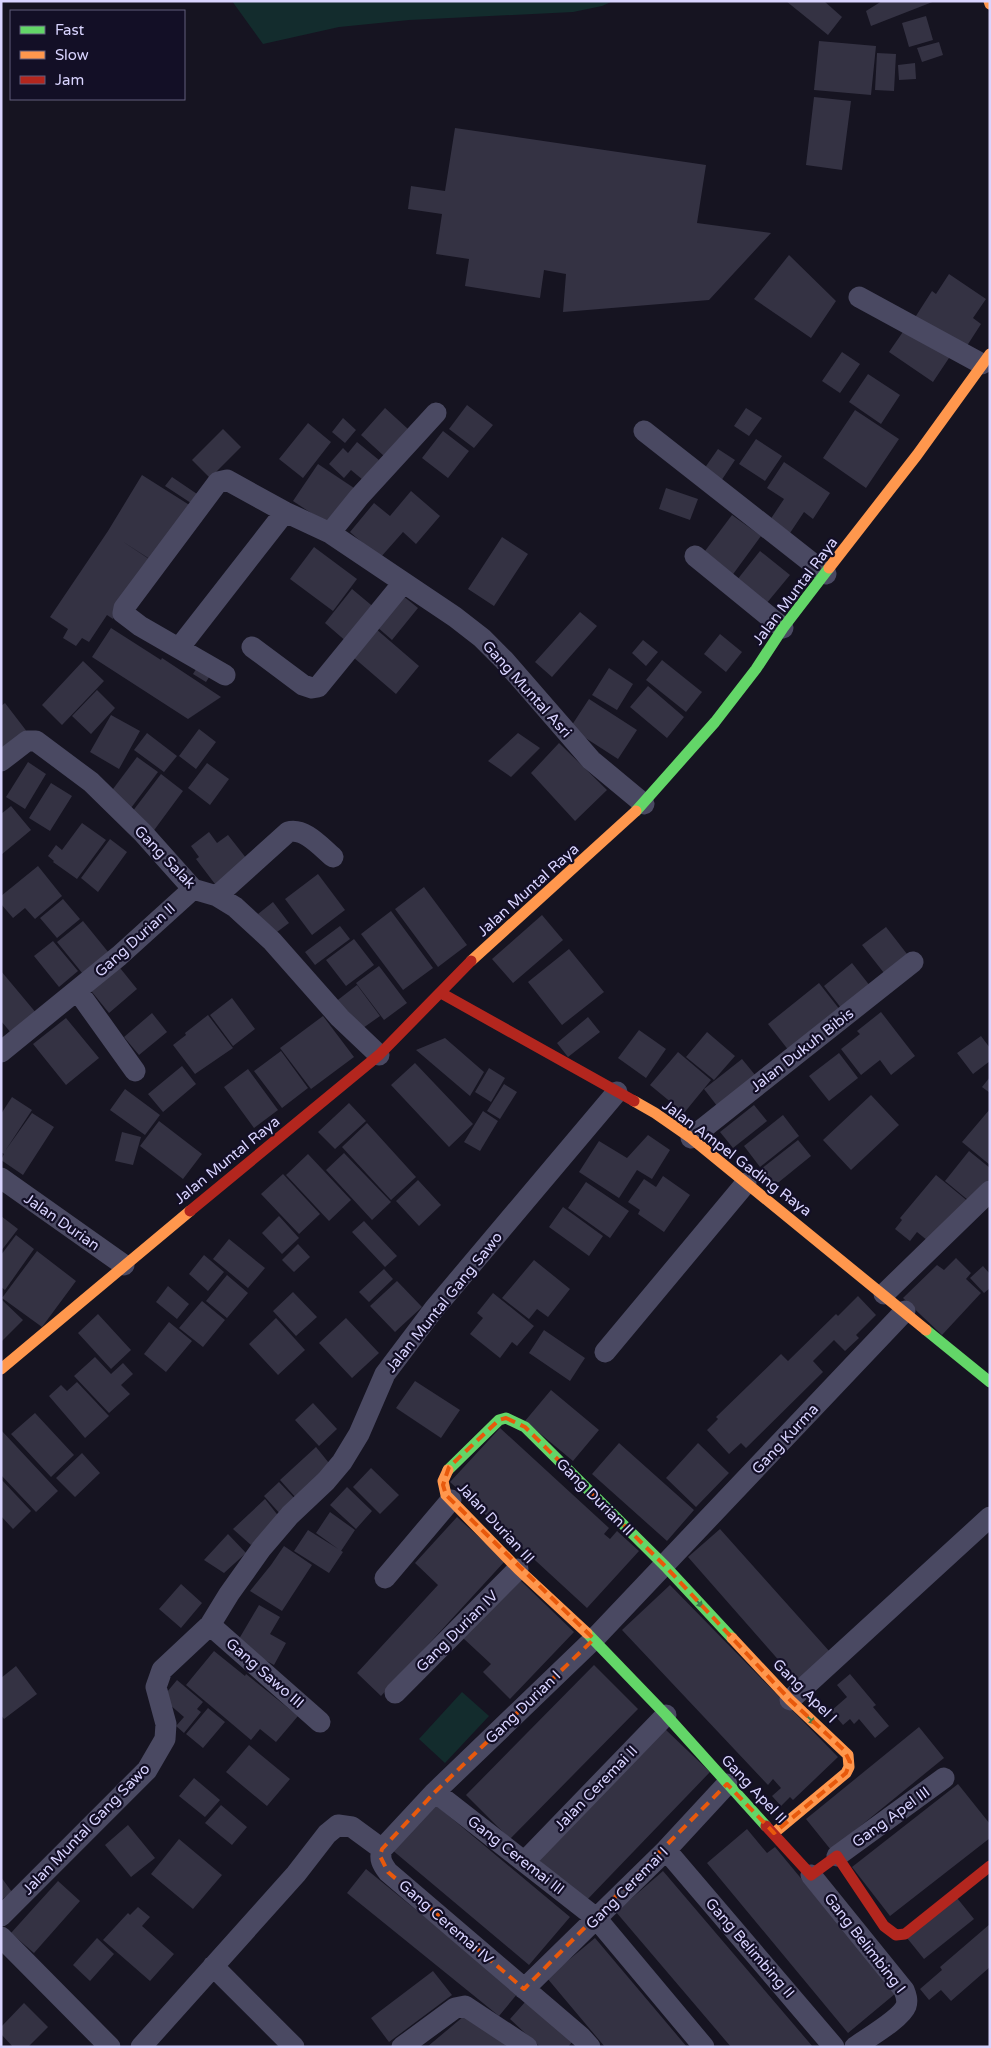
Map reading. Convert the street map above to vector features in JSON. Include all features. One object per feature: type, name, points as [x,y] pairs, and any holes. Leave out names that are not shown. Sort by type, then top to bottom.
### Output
[{"type":"main road","name":"Jalan Muntal Raya","points":[[1,1369],[379,1055],[474,958],[644,804],[715,722],[756,669],[783,628],[917,455],[986,359]]},
{"type":"main road","name":"Jalan Ampel Gading Raya","points":[[441,993],[617,1092],[691,1138],[990,1382]]},
{"type":"main road","name":"Jalan Durian III","points":[[525,1427],[506,1418],[499,1420],[449,1467],[443,1476],[446,1495],[518,1569],[594,1639]]},
{"type":"main road","name":"Gang Durian II","points":[[525,1427],[664,1566]]},
{"type":"main road","name":"Gang Apel I","points":[[664,1566],[790,1700],[844,1750],[850,1762],[846,1773],[774,1833]]},
{"type":"main road","name":"Gang Apel II","points":[[594,1639],[666,1714],[726,1784],[774,1833],[811,1875]]},
{"type":"main road","points":[[811,1875],[838,1856],[884,1926],[892,1934],[898,1936],[905,1934],[990,1866]]},
{"type":"street","points":[[859,297],[986,359]]},
{"type":"street","points":[[330,533],[359,497],[436,413]]},
{"type":"street","points":[[644,431],[826,574]]},
{"type":"street","name":"Gang Muntal Asri","points":[[225,675],[123,614],[124,608],[218,482],[227,480],[285,512],[330,533],[455,617],[482,638],[504,660],[592,760],[644,804]]},
{"type":"street","points":[[179,648],[285,512]]},
{"type":"street","points":[[695,556],[783,628]]},
{"type":"street","points":[[252,647],[303,685],[312,688],[318,687],[403,583]]},
{"type":"street","name":"Gang Salak","points":[[1,761],[27,741],[36,741],[91,782],[143,833],[193,889],[217,896],[235,907],[272,941],[340,1018],[379,1055]]},
{"type":"street","points":[[217,896],[288,832],[295,830],[303,833],[333,857]]},
{"type":"street","name":"Gang Durian II","points":[[1,1052],[119,956],[193,889]]},
{"type":"street","name":"Jalan Dukuh Bibis","points":[[691,1138],[913,962]]},
{"type":"street","points":[[77,990],[135,1071]]},
{"type":"street","name":"Jalan Muntal Gang Sawo","points":[[1,1916],[147,1770],[165,1739],[166,1724],[156,1687],[162,1670],[210,1625],[229,1594],[261,1550],[290,1515],[326,1481],[342,1462],[359,1434],[385,1374],[434,1309],[617,1092]]},
{"type":"street","name":"Jalan Durian","points":[[1,1178],[124,1265]]},
{"type":"street","points":[[605,1352],[746,1183]]},
{"type":"street","points":[[884,1294],[990,1192]]},
{"type":"street","name":"Gang Kurma","points":[[664,1566],[905,1311]]},
{"type":"street","points":[[385,1578],[451,1500]]},
{"type":"street","points":[[790,1700],[990,1517]]},
{"type":"street","name":"Gang Durian I","points":[[382,1849],[435,1792],[594,1639],[664,1566]]},
{"type":"street","name":"Gang Durian IV","points":[[395,1693],[518,1569]]},
{"type":"street","name":"Gang Sawo III","points":[[210,1625],[320,1722]]},
{"type":"street","name":"Jalan Ceremai II","points":[[525,1861],[666,1714]]},
{"type":"street","name":"Gang Apel III","points":[[838,1856],[944,1778]]},
{"type":"street","name":"Gang Ceremai I","points":[[524,1989],[666,1850],[726,1784]]},
{"type":"street","name":"Gang Ceremai III","points":[[435,1792],[596,1918],[704,2047]]},
{"type":"street","points":[[141,2047],[296,1874],[327,1834],[338,1825],[352,1827],[382,1849]]},
{"type":"street","name":"Gang Ceremai IV","points":[[382,1849],[380,1856],[382,1865],[388,1872],[581,2037],[590,2047]]},
{"type":"street","name":"Gang Belimbing II","points":[[666,1850],[834,2047]]},
{"type":"street","name":"Gang Belimbing I","points":[[811,1875],[904,1990],[907,1998],[906,2006],[901,2014],[855,2047]]},
{"type":"street","points":[[1,1937],[110,2047]]},
{"type":"street","points":[[213,1966],[294,2047]]},
{"type":"street","points":[[402,2047],[455,2008],[465,2006],[527,2047]]},
{"type":"highlighted area","points":[[506,1418],[525,1427],[665,1566],[790,1700],[844,1750],[850,1762],[846,1773],[774,1833],[727,1784],[524,1989],[388,1872],[380,1856],[382,1849],[435,1792],[594,1639],[446,1495],[443,1485],[449,1467],[499,1420]]},
{"type":"green space","points":[[232,1],[613,1],[602,6],[573,12],[409,20],[339,27],[263,44]]},
{"type":"green space","points":[[462,1692],[489,1716],[445,1763],[419,1739]]},
{"type":"building","points":[[786,1],[824,1],[842,17],[828,35]]},
{"type":"building","points":[[882,1],[935,1],[871,26],[866,11]]},
{"type":"building","points":[[926,16],[933,40],[909,47],[902,23]]},
{"type":"building","points":[[819,41],[876,46],[871,95],[814,90]]},
{"type":"building","points":[[939,42],[943,55],[922,62],[917,48]]},
{"type":"building","points":[[877,53],[896,54],[894,91],[875,90]]},
{"type":"building","points":[[915,63],[916,79],[899,80],[898,65]]},
{"type":"building","points":[[814,97],[851,101],[842,170],[806,165]]},
{"type":"building","points":[[455,128],[706,165],[697,223],[771,233],[709,300],[563,312],[566,274],[544,270],[540,298],[465,286],[469,259],[436,254],[442,214],[408,209],[411,186],[445,191]]},
{"type":"building","points":[[789,255],[836,301],[811,338],[754,299]]},
{"type":"building","points":[[949,274],[986,299],[973,318],[981,324],[963,352],[914,319],[932,291],[936,294]]},
{"type":"building","points":[[907,326],[951,355],[933,382],[889,352]]},
{"type":"building","points":[[842,352],[860,364],[840,393],[822,381]]},
{"type":"building","points":[[868,374],[900,395],[881,424],[849,402]]},
{"type":"building","points":[[467,405],[493,425],[474,448],[449,429]]},
{"type":"building","points":[[385,408],[408,429],[384,456],[361,435]]},
{"type":"building","points":[[746,408],[762,418],[749,436],[734,426]]},
{"type":"building","points":[[855,410],[899,439],[866,488],[823,458]]},
{"type":"building","points":[[343,418],[356,430],[345,443],[332,432]]},
{"type":"building","points":[[308,423],[331,442],[303,478],[279,459]]},
{"type":"building","points":[[223,429],[241,447],[210,478],[192,460]]},
{"type":"building","points":[[443,431],[469,451],[448,478],[422,458]]},
{"type":"building","points":[[756,439],[782,456],[765,481],[739,464]]},
{"type":"building","points":[[357,442],[379,460],[363,480],[351,470],[344,478],[329,464],[343,448],[348,453]]},
{"type":"building","points":[[718,449],[735,460],[721,481],[704,469]]},
{"type":"building","points":[[784,462],[830,493],[813,519],[804,512],[790,533],[770,520],[784,499],[767,488]]},
{"type":"building","points":[[318,464],[354,488],[329,525],[293,501]]},
{"type":"building","points":[[142,475],[191,506],[156,563],[122,541],[152,561],[113,619],[107,615],[89,642],[82,638],[76,646],[63,638],[68,629],[50,617],[108,531]]},
{"type":"building","points":[[172,477],[200,496],[194,505],[165,486]]},
{"type":"building","points":[[666,488],[698,499],[690,520],[659,509]]},
{"type":"building","points":[[411,491],[440,516],[416,544],[403,532],[380,558],[350,532],[374,503],[390,516]]},
{"type":"building","points":[[732,515],[761,536],[731,577],[702,555]]},
{"type":"building","points":[[502,537],[528,554],[494,606],[468,589]]},
{"type":"building","points":[[314,547],[357,579],[333,611],[290,579]]},
{"type":"building","points":[[760,551],[790,575],[766,604],[737,580]]},
{"type":"building","points":[[352,589],[376,609],[348,643],[325,623]]},
{"type":"building","points":[[402,595],[418,608],[392,640],[376,626]]},
{"type":"building","points":[[580,612],[597,626],[552,677],[535,662]]},
{"type":"building","points":[[111,628],[161,660],[162,658],[221,697],[188,719],[92,657]]},
{"type":"building","points":[[376,629],[419,666],[396,694],[353,657]]},
{"type":"building","points":[[720,634],[742,652],[726,672],[704,654]]},
{"type":"building","points":[[643,640],[658,652],[646,666],[632,653]]},
{"type":"building","points":[[662,660],[702,692],[686,712],[646,680]]},
{"type":"building","points":[[83,661],[104,681],[62,725],[42,705]]},
{"type":"building","points":[[200,663],[213,671],[206,682],[193,674]]},
{"type":"building","points":[[609,668],[633,684],[617,710],[592,695]]},
{"type":"building","points":[[648,686],[684,717],[667,738],[630,707]]},
{"type":"building","points":[[97,690],[115,708],[91,734],[72,716]]},
{"type":"building","points":[[589,699],[637,730],[618,759],[570,728]]},
{"type":"building","points":[[5,703],[28,733],[1,755],[1,706]]},
{"type":"building","points":[[111,715],[140,731],[119,769],[90,752]]},
{"type":"building","points":[[199,729],[216,742],[196,769],[179,756]]},
{"type":"building","points":[[147,733],[177,756],[164,772],[134,750]]},
{"type":"building","points":[[518,733],[540,748],[511,777],[488,761]]},
{"type":"building","points":[[559,743],[607,790],[575,821],[531,773]]},
{"type":"building","points":[[137,757],[158,772],[131,808],[110,793]]},
{"type":"building","points":[[28,762],[46,774],[25,809],[6,797]]},
{"type":"building","points":[[207,763],[229,779],[210,805],[188,788]]},
{"type":"building","points":[[161,774],[183,791],[152,833],[129,816]]},
{"type":"building","points":[[51,783],[72,796],[50,831],[29,818]]},
{"type":"building","points":[[11,806],[31,830],[1,855],[1,814]]},
{"type":"building","points":[[82,823],[106,840],[77,879],[53,862],[48,856],[56,845],[62,850]]},
{"type":"building","points":[[209,832],[217,843],[228,835],[250,863],[218,888],[196,859],[199,857],[191,846]]},
{"type":"building","points":[[110,839],[127,852],[98,892],[81,878]]},
{"type":"building","points":[[38,866],[62,896],[35,919],[25,908],[13,918],[1,904],[1,896]]},
{"type":"building","points":[[318,874],[345,910],[312,935],[285,899]]},
{"type":"building","points":[[424,887],[467,945],[438,967],[395,909]]},
{"type":"building","points":[[63,899],[80,919],[57,938],[40,918]]},
{"type":"building","points":[[273,902],[289,923],[273,935],[258,914]]},
{"type":"building","points":[[391,911],[433,968],[403,990],[361,934]]},
{"type":"building","points":[[542,915],[563,940],[513,983],[492,959]]},
{"type":"building","points":[[83,921],[113,958],[87,979],[57,942]]},
{"type":"building","points":[[340,926],[350,939],[315,965],[305,952]]},
{"type":"building","points":[[886,927],[907,954],[884,973],[862,945]]},
{"type":"building","points":[[354,939],[374,965],[346,986],[326,960]]},
{"type":"building","points":[[53,941],[78,971],[59,987],[34,956]]},
{"type":"building","points":[[569,949],[604,992],[562,1025],[528,982]]},
{"type":"building","points":[[116,963],[137,989],[109,1013],[88,987]]},
{"type":"building","points":[[852,963],[874,991],[845,1013],[824,986]]},
{"type":"building","points":[[379,966],[407,1003],[384,1020],[356,983]]},
{"type":"building","points":[[1,971],[37,1014],[12,1034],[1,1021]]},
{"type":"building","points":[[819,983],[844,1015],[793,1056],[768,1024]]},
{"type":"building","points":[[357,985],[380,1016],[356,1033],[334,1003]]},
{"type":"building","points":[[232,998],[255,1029],[233,1046],[210,1015]]},
{"type":"building","points":[[881,1012],[915,1056],[891,1075],[880,1060],[861,1075],[841,1049],[860,1034],[857,1031]]},
{"type":"building","points":[[152,1013],[167,1032],[139,1055],[124,1037]]},
{"type":"building","points":[[208,1015],[233,1048],[195,1074],[173,1045]]},
{"type":"building","points":[[323,1016],[354,1057],[311,1089],[280,1048]]},
{"type":"building","points":[[588,1017],[600,1032],[568,1057],[557,1043]]},
{"type":"building","points":[[66,1018],[99,1058],[66,1085],[33,1044]]},
{"type":"building","points":[[639,1030],[666,1049],[646,1078],[618,1058]]},
{"type":"building","points":[[707,1032],[735,1056],[714,1080],[686,1057]]},
{"type":"building","points":[[981,1036],[990,1048],[990,1061],[973,1074],[957,1053]]},
{"type":"building","points":[[445,1038],[484,1072],[470,1096],[416,1050]]},
{"type":"building","points":[[281,1051],[308,1088],[282,1108],[254,1071]]},
{"type":"building","points":[[678,1052],[711,1080],[684,1113],[650,1085]]},
{"type":"building","points":[[839,1053],[858,1078],[829,1101],[809,1076]]},
{"type":"building","points":[[742,1059],[760,1081],[721,1111],[704,1089]]},
{"type":"building","points":[[415,1063],[473,1124],[449,1147],[391,1085]]},
{"type":"building","points":[[182,1066],[196,1084],[163,1112],[148,1094]]},
{"type":"building","points":[[489,1068],[505,1078],[491,1102],[475,1092]]},
{"type":"building","points":[[248,1069],[278,1110],[254,1128],[224,1087]]},
{"type":"building","points":[[990,1077],[990,1093],[982,1087]]},
{"type":"building","points":[[504,1084],[517,1092],[500,1119],[487,1111]]},
{"type":"building","points":[[125,1089],[160,1115],[145,1135],[110,1110]]},
{"type":"building","points":[[871,1095],[899,1125],[851,1170],[823,1140]]},
{"type":"building","points":[[12,1097],[32,1110],[5,1151],[32,1113],[54,1127],[23,1175],[1,1160],[4,1154],[1,1152],[1,1114]]},
{"type":"building","points":[[349,1103],[366,1121],[335,1149],[318,1132]]},
{"type":"building","points":[[754,1105],[767,1121],[733,1148],[720,1132]]},
{"type":"building","points":[[990,1109],[990,1165],[962,1142]]},
{"type":"building","points":[[483,1111],[498,1121],[480,1151],[464,1142]]},
{"type":"building","points":[[783,1115],[799,1136],[760,1167],[744,1146]]},
{"type":"building","points":[[159,1121],[202,1154],[183,1179],[140,1146]]},
{"type":"building","points":[[367,1123],[416,1177],[391,1200],[342,1147]]},
{"type":"building","points":[[122,1132],[141,1137],[133,1165],[115,1161]]},
{"type":"building","points":[[648,1135],[670,1150],[652,1179],[637,1170],[619,1198],[579,1172],[599,1141],[627,1158]]},
{"type":"building","points":[[798,1140],[811,1156],[774,1186],[761,1169]]},
{"type":"building","points":[[969,1151],[990,1168],[990,1189],[974,1205],[945,1181]]},
{"type":"building","points":[[344,1153],[391,1202],[372,1220],[326,1170]]},
{"type":"building","points":[[308,1154],[351,1200],[329,1221],[286,1175]]},
{"type":"building","points":[[283,1174],[320,1214],[299,1234],[261,1194]]},
{"type":"building","points":[[936,1175],[970,1203],[933,1245],[917,1232],[910,1241],[895,1229],[902,1220],[900,1218]]},
{"type":"building","points":[[663,1176],[690,1195],[664,1232],[638,1214],[640,1210],[628,1202],[644,1179],[656,1187]]},
{"type":"building","points":[[418,1180],[441,1205],[419,1226],[396,1201]]},
{"type":"building","points":[[586,1182],[629,1211],[610,1238],[568,1208]]},
{"type":"building","points":[[563,1207],[603,1236],[589,1256],[549,1227]]},
{"type":"building","points":[[1,1216],[18,1229],[1,1251]]},
{"type":"building","points":[[279,1216],[299,1238],[282,1254],[262,1233]]},
{"type":"building","points":[[364,1221],[397,1256],[385,1267],[352,1232]]},
{"type":"building","points":[[16,1235],[34,1249],[5,1290],[1,1287],[1,1255]]},
{"type":"building","points":[[229,1239],[265,1268],[248,1288],[213,1259]]},
{"type":"building","points":[[298,1244],[310,1257],[294,1272],[282,1260]]},
{"type":"building","points":[[37,1251],[76,1281],[42,1327],[2,1298]]},
{"type":"building","points":[[204,1255],[224,1272],[208,1291],[189,1274]]},
{"type":"building","points":[[956,1258],[971,1273],[966,1279],[981,1293],[942,1335],[903,1298],[937,1265],[944,1270]]},
{"type":"building","points":[[534,1260],[570,1289],[548,1317],[537,1309],[529,1319],[502,1298]]},
{"type":"building","points":[[983,1266],[990,1274],[990,1288],[984,1293],[970,1278]]},
{"type":"building","points":[[384,1269],[393,1279],[369,1302],[359,1292]]},
{"type":"building","points":[[227,1275],[248,1293],[227,1318],[206,1301]]},
{"type":"building","points":[[397,1281],[422,1307],[395,1332],[370,1306]]},
{"type":"building","points":[[168,1286],[189,1304],[177,1319],[156,1302]]},
{"type":"building","points":[[293,1292],[317,1317],[296,1336],[273,1311]]},
{"type":"building","points":[[493,1293],[534,1326],[517,1346],[512,1342],[500,1358],[470,1334],[483,1318],[477,1313]]},
{"type":"building","points":[[858,1296],[876,1315],[856,1335],[859,1338],[845,1351],[834,1340],[813,1361],[823,1372],[746,1448],[741,1443],[729,1454],[707,1430],[718,1419],[716,1417],[781,1354],[788,1361],[836,1314],[838,1316]]},
{"type":"building","points":[[1,1299],[23,1320],[1,1342]]},
{"type":"building","points":[[202,1301],[225,1320],[203,1347],[179,1328]]},
{"type":"building","points":[[98,1314],[131,1350],[111,1369],[78,1333]]},
{"type":"building","points":[[276,1318],[305,1350],[278,1375],[249,1344]]},
{"type":"building","points":[[346,1318],[379,1353],[352,1378],[319,1343]]},
{"type":"building","points":[[169,1322],[192,1341],[166,1372],[144,1354]]},
{"type":"building","points":[[544,1330],[585,1358],[570,1381],[529,1353]]},
{"type":"building","points":[[95,1357],[111,1374],[123,1363],[133,1374],[121,1385],[130,1394],[109,1413],[74,1376]]},
{"type":"building","points":[[415,1381],[460,1410],[441,1438],[396,1408]]},
{"type":"building","points":[[77,1382],[109,1416],[85,1438],[49,1396],[61,1385],[67,1391]]},
{"type":"building","points":[[551,1390],[599,1430],[573,1461],[525,1421]]},
{"type":"building","points":[[313,1403],[337,1429],[319,1446],[295,1420]]},
{"type":"building","points":[[35,1413],[74,1455],[51,1477],[11,1434]]},
{"type":"building","points":[[500,1428],[609,1528],[604,1534],[610,1539],[617,1531],[639,1551],[587,1608],[450,1482]]},
{"type":"building","points":[[1,1430],[58,1491],[36,1512],[1,1475]]},
{"type":"building","points":[[619,1443],[694,1510],[667,1541],[592,1474]]},
{"type":"building","points":[[698,1443],[729,1473],[696,1507],[666,1478]]},
{"type":"building","points":[[316,1447],[333,1468],[297,1499],[280,1480]]},
{"type":"building","points":[[82,1453],[100,1473],[75,1497],[56,1478]]},
{"type":"building","points":[[371,1468],[399,1495],[380,1514],[353,1487]]},
{"type":"building","points":[[1,1479],[31,1511],[13,1529],[1,1516]]},
{"type":"building","points":[[279,1482],[297,1501],[282,1516],[264,1496]]},
{"type":"building","points":[[347,1487],[372,1511],[356,1529],[330,1505]]},
{"type":"building","points":[[265,1499],[280,1518],[251,1545],[233,1529]]},
{"type":"building","points":[[330,1512],[355,1530],[341,1551],[316,1533]]},
{"type":"building","points":[[457,1517],[505,1561],[381,1696],[357,1673],[438,1585],[415,1563]]},
{"type":"building","points":[[720,1529],[830,1652],[797,1681],[688,1557]]},
{"type":"building","points":[[308,1530],[343,1552],[329,1573],[294,1551]]},
{"type":"building","points":[[228,1534],[246,1553],[224,1573],[204,1560]]},
{"type":"building","points":[[284,1546],[312,1565],[282,1611],[250,1591]]},
{"type":"building","points":[[519,1579],[574,1632],[510,1699],[483,1672],[491,1664],[463,1638]]},
{"type":"building","points":[[181,1584],[202,1603],[181,1628],[159,1609]]},
{"type":"building","points":[[670,1585],[838,1757],[793,1800],[790,1797],[781,1806],[772,1796],[781,1788],[773,1779],[768,1785],[622,1630]]},
{"type":"building","points":[[259,1605],[280,1617],[270,1634],[286,1643],[274,1665],[236,1644]]},
{"type":"building","points":[[214,1651],[298,1716],[276,1742],[260,1729],[251,1740],[186,1685]]},
{"type":"building","points":[[594,1665],[638,1709],[510,1839],[466,1795]]},
{"type":"building","points":[[16,1666],[37,1694],[4,1719],[1,1715],[1,1678]]},
{"type":"building","points":[[850,1674],[876,1705],[873,1707],[889,1726],[875,1738],[859,1719],[854,1724],[850,1719],[843,1725],[831,1711],[847,1697],[837,1685]]},
{"type":"building","points":[[177,1680],[203,1702],[197,1709],[201,1712],[184,1733],[176,1726],[184,1717],[162,1698]]},
{"type":"building","points":[[208,1708],[225,1722],[203,1748],[186,1734]]},
{"type":"building","points":[[919,1727],[944,1758],[831,1850],[806,1819]]},
{"type":"building","points":[[665,1729],[710,1772],[584,1903],[539,1860]]},
{"type":"building","points":[[249,1745],[290,1779],[267,1806],[226,1772]]},
{"type":"building","points":[[194,1778],[220,1800],[205,1817],[179,1796]]},
{"type":"building","points":[[958,1784],[990,1824],[990,1838],[890,1916],[852,1867]]},
{"type":"building","points":[[431,1801],[570,1917],[529,1965],[391,1849]]},
{"type":"building","points":[[221,1805],[247,1827],[232,1845],[205,1823]]},
{"type":"building","points":[[128,1825],[155,1858],[131,1877],[105,1845]]},
{"type":"building","points":[[747,1829],[767,1853],[775,1847],[896,1993],[848,2033],[707,1863]]},
{"type":"building","points":[[179,1839],[222,1875],[193,1909],[151,1874]]},
{"type":"building","points":[[366,1869],[518,1993],[499,2016],[347,1893]]},
{"type":"building","points":[[663,1871],[813,2047],[731,2047],[616,1912]]},
{"type":"building","points":[[1,1877],[12,1892],[1,1900]]},
{"type":"building","points":[[58,1881],[80,1901],[34,1953],[11,1933]]},
{"type":"building","points":[[957,1898],[974,1919],[924,1959],[907,1938]]},
{"type":"building","points":[[138,1907],[150,1917],[142,1926],[174,1954],[150,1981],[103,1940],[128,1913],[130,1915]]},
{"type":"building","points":[[990,1924],[990,1967],[951,2001],[941,1990],[929,2000],[920,1989],[942,1970],[940,1967]]},
{"type":"building","points":[[97,1938],[114,1954],[90,1981],[73,1965]]},
{"type":"building","points":[[595,1938],[687,2047],[605,2047],[547,1978]]},
{"type":"building","points":[[433,1971],[452,1995],[389,2042],[371,2018]]},
{"type":"building","points":[[526,2001],[572,2042],[568,2047],[540,2047],[510,2019]]},
{"type":"building","points":[[24,2003],[48,2027],[28,2047],[13,2047],[1,2034],[1,2027]]},
{"type":"building","points":[[464,2016],[494,2031],[507,2047],[427,2047]]},
{"type":"traffic: fast","points":[[636,811],[715,722],[829,568]]},
{"type":"traffic: fast","points":[[926,1330],[990,1382]]},
{"type":"traffic: fast","points":[[448,1470],[499,1420],[506,1418],[525,1427],[665,1566],[732,1638]]},
{"type":"traffic: fast","points":[[587,1633],[666,1715],[766,1826]]},
{"type":"traffic: slow","points":[[829,568],[917,455],[990,354]]},
{"type":"traffic: slow","points":[[471,961],[636,811]]},
{"type":"traffic: slow","points":[[634,1101],[691,1138],[926,1330]]},
{"type":"traffic: slow","points":[[1,1369],[190,1211]]},
{"type":"traffic: slow","points":[[448,1470],[443,1481],[446,1495],[518,1569],[587,1633]]},
{"type":"traffic: slow","points":[[732,1638],[790,1700],[848,1755],[849,1767],[846,1773],[774,1833]]},
{"type":"traffic: jam","points":[[190,1211],[379,1055],[471,961]]},
{"type":"traffic: jam","points":[[441,993],[634,1101]]},
{"type":"traffic: jam","points":[[766,1826],[811,1875],[837,1856],[884,1926],[896,1935],[905,1934],[990,1866]]}]
